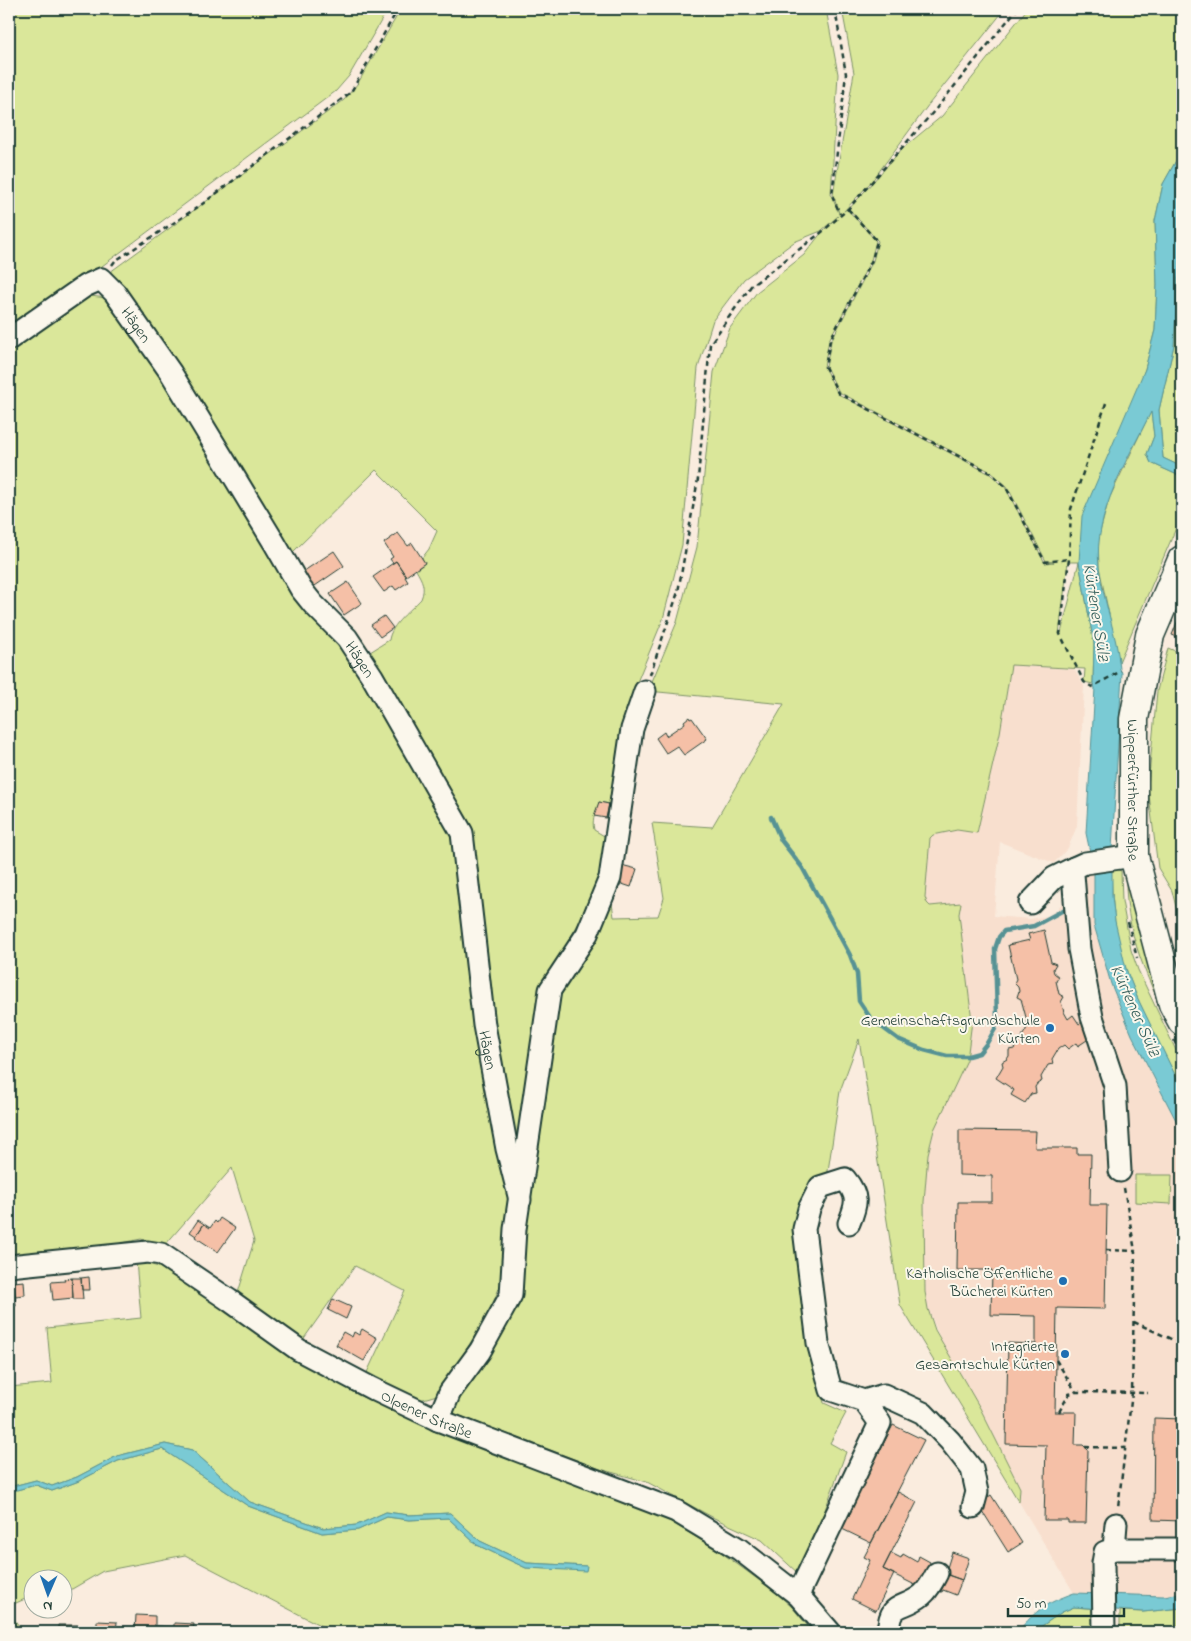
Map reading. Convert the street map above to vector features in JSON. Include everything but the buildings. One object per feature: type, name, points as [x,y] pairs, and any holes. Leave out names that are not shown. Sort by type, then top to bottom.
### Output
[{"type":"main road","name":"Wipperfürther Straße","points":[[1182,560],[1150,635],[1134,719],[1128,856],[1173,1004],[1182,1021]]},
{"type":"street","points":[[9,339],[85,286],[101,279]]},
{"type":"street","name":"Hägen","points":[[101,279],[116,293],[171,373],[276,544],[301,589],[312,604],[347,638],[372,676],[462,833],[484,1025],[507,1149],[520,1200]]},
{"type":"street","name":"Hägen","points":[[438,1420],[450,1392],[480,1351],[511,1295],[515,1229],[550,990],[587,934],[610,878],[632,729],[645,691]]},
{"type":"street","points":[[1030,903],[1054,878],[1078,868],[1128,856]]},
{"type":"street","points":[[1078,868],[1079,949],[1092,1017],[1115,1086],[1120,1171]]},
{"type":"street","points":[[849,1223],[854,1212],[854,1190],[845,1180],[820,1187],[809,1209],[804,1229],[818,1343],[831,1390],[864,1401],[884,1396],[923,1413],[950,1441],[972,1469],[978,1492],[973,1506]]},
{"type":"street","name":"Olpener Straße","points":[[9,1266],[148,1252],[161,1254],[299,1350],[373,1390],[438,1420],[676,1511],[739,1549],[798,1595],[830,1632]]},
{"type":"street","points":[[798,1595],[880,1423],[864,1401]]},
{"type":"street","points":[[1114,1549],[1116,1524]]},
{"type":"street","points":[[1104,1632],[1103,1563],[1105,1552],[1114,1549],[1182,1549]]},
{"type":"street","points":[[888,1632],[890,1614],[895,1609],[923,1594],[930,1586],[937,1572]]},
{"type":"path","points":[[101,279],[115,261],[201,205],[351,92],[398,9]]},
{"type":"path","points":[[835,9],[846,74],[832,194],[840,214]]},
{"type":"path","points":[[645,691],[678,592],[698,479],[710,344],[751,286],[822,232],[848,208],[935,110],[1017,9]]},
{"type":"path","points":[[848,208],[877,241],[872,260],[830,340],[825,368],[838,393],[991,474],[1006,487],[1045,562],[1069,559]]},
{"type":"path","points":[[1106,403],[1071,509],[1069,559],[1060,634],[1084,682],[1092,687],[1123,670]]},
{"type":"path","points":[[1116,1524],[1132,1393],[1135,1251],[1120,1171]]},
{"type":"path","points":[[1106,1250],[1135,1251]]},
{"type":"path","points":[[1134,1322],[1182,1344]]},
{"type":"path","points":[[1056,1360],[1076,1392]]},
{"type":"path","points":[[1060,1412],[1069,1394],[1076,1392],[1148,1393]]},
{"type":"path","points":[[1085,1447],[1126,1448]]},
{"type":"shaded area","points":[[1011,665],[1074,669],[1084,686],[1077,826],[1068,848],[1054,863],[1000,842],[994,916],[1030,919],[1047,916],[1057,910],[1067,896],[1068,876],[1094,871],[1094,925],[1111,984],[1132,1035],[1182,1132],[1182,1593],[1164,1596],[1074,1593],[1019,1502],[1020,1488],[980,1408],[941,1341],[928,1309],[925,1292],[924,1202],[926,1174],[928,1154],[934,1130],[961,903],[929,906],[927,904],[925,897],[930,838],[933,835],[957,830],[977,833],[1000,733]]},
{"type":"green space","points":[[9,9],[388,9],[349,76],[336,91],[78,284],[9,330]]},
{"type":"green space","points":[[401,9],[826,9],[838,74],[831,195],[839,213],[833,195],[854,73],[842,9],[1005,9],[929,104],[872,181],[844,211],[847,209],[876,241],[871,260],[829,340],[824,367],[838,394],[990,474],[1005,487],[1045,563],[1054,562],[1046,561],[1007,486],[991,472],[839,392],[826,367],[831,341],[873,261],[878,241],[849,209],[902,149],[942,116],[1027,9],[1182,9],[1182,150],[1163,184],[1155,221],[1157,285],[1155,330],[1145,369],[1079,562],[1094,644],[1093,684],[1084,682],[1085,669],[1011,665],[1000,733],[977,833],[957,830],[933,835],[930,838],[925,897],[930,906],[961,903],[959,914],[972,1021],[967,1060],[934,1130],[928,1154],[924,1202],[925,1292],[935,1330],[980,1408],[1020,1488],[1019,1502],[900,1305],[859,1039],[840,1091],[828,1171],[804,1223],[816,1371],[824,1403],[846,1413],[830,1443],[846,1452],[801,1576],[762,1540],[714,1518],[647,1482],[600,1469],[455,1414],[450,1400],[521,1276],[549,1014],[610,889],[614,917],[658,916],[664,898],[652,823],[712,827],[784,704],[648,691],[677,622],[697,547],[714,372],[730,328],[757,292],[804,255],[822,232],[838,216],[821,231],[794,242],[744,279],[713,320],[698,368],[682,545],[663,619],[635,687],[610,804],[599,802],[594,819],[594,830],[606,837],[606,849],[597,884],[581,919],[539,992],[517,1178],[477,945],[470,823],[367,654],[389,640],[393,628],[421,599],[423,584],[416,570],[425,563],[422,558],[429,549],[437,531],[376,470],[289,556],[106,275],[344,100],[358,83]],"holes":[[[1068,562],[1079,562],[1061,633],[1059,634]]]},
{"type":"green space","points":[[1178,278],[1182,278],[1182,467],[1163,458],[1159,410],[1174,345]]},
{"type":"green space","points":[[82,295],[107,298],[145,352],[278,562],[330,630],[449,816],[513,1215],[506,1272],[487,1317],[437,1395],[420,1400],[364,1379],[405,1291],[355,1266],[300,1344],[237,1296],[254,1241],[232,1168],[165,1245],[141,1239],[98,1248],[9,1256],[9,344]]},
{"type":"green space","points":[[1151,411],[1154,436],[1147,454],[1151,463],[1182,477],[1182,514],[1119,662],[1099,567],[1098,539],[1109,499]]},
{"type":"green space","points":[[1168,648],[1182,654],[1182,931],[1172,891],[1158,868],[1148,787],[1157,691]]},
{"type":"green space","points":[[1116,868],[1121,871],[1122,901],[1131,950],[1138,970],[1182,1063],[1182,1089],[1147,1018],[1124,964],[1117,936],[1113,907],[1111,869]]},
{"type":"green space","points":[[1126,879],[1182,1035],[1182,1050],[1153,989],[1136,946],[1127,902]]},
{"type":"green space","points":[[1135,1175],[1172,1175],[1171,1204],[1135,1202]]},
{"type":"green space","points":[[136,1261],[163,1268],[292,1356],[358,1395],[434,1428],[663,1517],[722,1553],[775,1592],[792,1607],[811,1632],[333,1632],[185,1555],[103,1571],[72,1589],[72,1568],[22,1568],[22,1600],[9,1606],[9,1492],[36,1485],[52,1491],[79,1481],[118,1461],[162,1449],[248,1506],[322,1533],[358,1530],[387,1517],[409,1520],[448,1518],[477,1545],[526,1568],[586,1570],[586,1566],[527,1563],[480,1541],[450,1513],[409,1515],[386,1512],[357,1525],[323,1528],[250,1502],[192,1450],[165,1444],[117,1456],[77,1477],[52,1486],[36,1480],[9,1487],[9,1387],[52,1383],[47,1328],[141,1318]]},
{"type":"green space","points":[[1074,1607],[1099,1609],[1098,1629],[1033,1632],[1062,1612]]},
{"type":"green space","points":[[1182,1608],[1182,1628],[1163,1632],[1120,1632],[1120,1611],[1143,1612]]},
{"type":"green space","points":[[9,1613],[24,1632],[9,1632]]},
{"type":"water","name":"Kürtener Sülz","points":[[1182,150],[1182,246],[1174,345],[1159,410],[1163,458],[1182,467],[1182,477],[1151,463],[1147,454],[1154,436],[1151,412],[1123,467],[1107,507],[1101,527],[1099,567],[1122,673],[1112,849],[1112,896],[1115,921],[1126,969],[1137,997],[1182,1089],[1182,1132],[1132,1035],[1111,984],[1094,925],[1094,871],[1086,833],[1095,688],[1093,684],[1094,644],[1079,562],[1082,516],[1145,369],[1155,330],[1157,285],[1155,221],[1163,184]]},
{"type":"water","points":[[165,1444],[192,1450],[250,1502],[323,1528],[357,1525],[386,1512],[409,1515],[450,1513],[480,1541],[527,1563],[587,1566],[586,1571],[526,1568],[477,1545],[448,1518],[409,1520],[387,1517],[358,1530],[322,1533],[248,1506],[162,1449],[118,1461],[79,1481],[52,1491],[36,1485],[9,1492],[9,1487],[36,1480],[52,1486],[77,1477],[117,1456]]},
{"type":"water","points":[[1074,1593],[1164,1596],[1182,1593],[1182,1608],[1143,1612],[1074,1607],[1062,1612],[1033,1632],[1017,1632],[1042,1608],[1055,1600]]},
{"type":"waterway","points":[[771,817],[781,840],[802,867],[850,955],[857,974],[859,1001],[871,1019],[898,1039],[924,1050],[947,1056],[968,1056],[979,1053],[995,1029],[997,1017],[995,949],[999,937],[1004,931],[1034,926],[1069,907]]},
{"type":"place","name":"Gemeinschaftsgrundschule Kürten","points":[[1050,1028]]},
{"type":"place","name":"Katholische Öffentliche Bücherei Kürten","points":[[1063,1281]]},
{"type":"place","name":"Integrierte Gesamtschule Kürten","points":[[1065,1354]]}]
